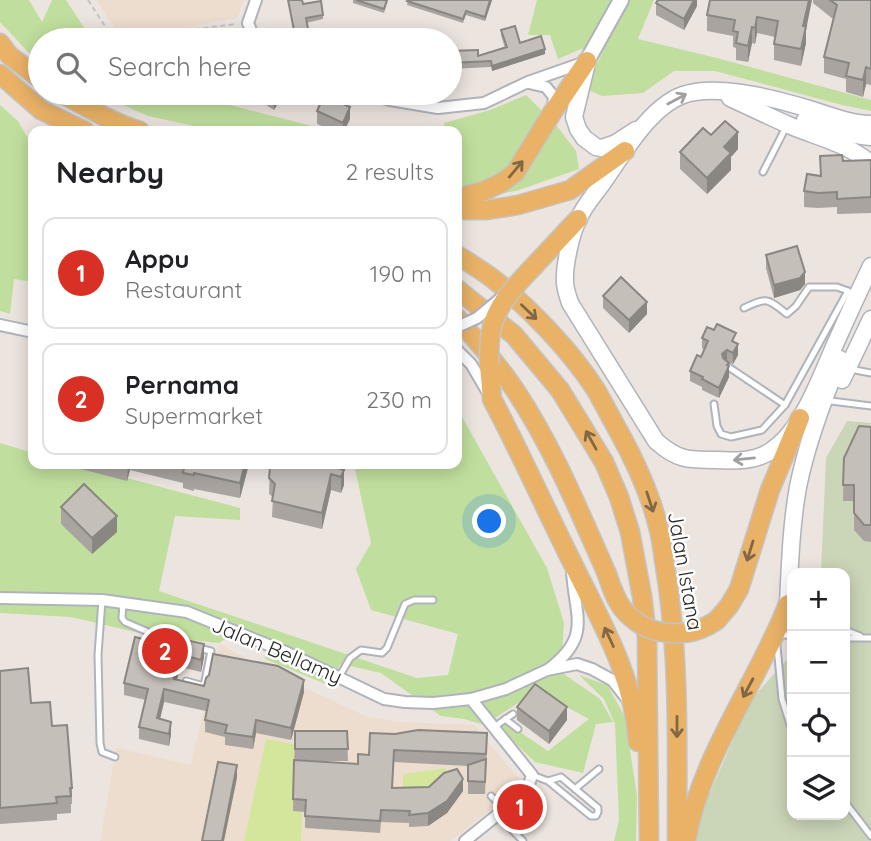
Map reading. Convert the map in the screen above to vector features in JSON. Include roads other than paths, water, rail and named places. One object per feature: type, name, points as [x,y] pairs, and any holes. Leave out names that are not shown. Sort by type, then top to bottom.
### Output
[{"type":"main road","points":[[0,43],[9,55],[28,70]]},
{"type":"main road","points":[[462,197],[484,191],[515,173],[587,61]]},
{"type":"main road","points":[[587,61],[574,117],[584,138],[596,147],[609,146],[646,124]]},
{"type":"main road","points":[[0,74],[28,99]]},
{"type":"main road","points":[[716,90],[849,149],[871,164]]},
{"type":"main road","points":[[648,841],[637,726],[631,695],[613,645],[492,399],[486,356],[491,331],[498,310],[517,284],[578,219],[646,124],[662,108],[684,94],[716,90],[748,95],[797,105],[859,124],[871,124]]},
{"type":"main road","points":[[748,95],[820,126],[871,137]]},
{"type":"main road","points":[[35,105],[75,126]]},
{"type":"main road","points":[[82,105],[127,126]]},
{"type":"main road","points":[[462,210],[487,210],[518,205],[570,190],[625,151]]},
{"type":"main road","points":[[578,219],[566,260],[565,283],[570,303],[656,441],[668,452],[683,458],[747,460],[764,455],[787,438],[810,401],[871,266]]},
{"type":"main road","name":"Jalan Istana","points":[[462,258],[522,304],[574,361],[595,389],[634,460],[648,494],[659,530],[670,594],[675,646],[677,841]]},
{"type":"main road","points":[[799,485],[831,401],[862,335],[859,291]]},
{"type":"main road","points":[[462,293],[514,335],[560,390],[604,463],[619,497],[630,532],[647,637],[648,841]]},
{"type":"main road","points":[[790,568],[790,542],[799,485],[810,440],[825,396],[871,319]]},
{"type":"main road","points":[[462,325],[515,389],[543,438],[572,495],[612,591],[621,606],[630,617],[652,630],[675,633],[708,626],[729,606],[739,589],[770,490],[800,418]]},
{"type":"main road","points":[[810,401],[862,335]]},
{"type":"main road","points":[[686,841],[689,823],[711,763],[730,722],[781,635],[787,615]]},
{"type":"street","points":[[250,28],[248,23],[256,0]]},
{"type":"street","points":[[420,105],[438,108],[484,103],[528,82],[587,61],[621,0]]},
{"type":"street","points":[[528,82],[546,87],[554,97],[552,113]]},
{"type":"street","points":[[41,110],[58,126]]},
{"type":"street","points":[[462,325],[477,318],[517,284]]},
{"type":"street","points":[[0,325],[28,331]]},
{"type":"street","points":[[462,332],[486,356]]},
{"type":"street","points":[[462,355],[471,364],[492,399]]},
{"type":"street","name":"Jalan Bellamy","points":[[0,597],[102,600],[187,612],[288,653],[384,699],[433,703],[471,699],[506,689],[547,670],[565,657],[577,634],[578,621],[572,562]]},
{"type":"street","name":"Jalan Bellamy","points":[[547,670],[578,664],[592,668],[612,680],[634,710]]},
{"type":"street","points":[[465,841],[527,791],[532,775],[471,699]]},
{"type":"lane","points":[[763,172],[788,124]]},
{"type":"lane","points":[[714,404],[721,434],[731,436],[762,430],[785,405],[859,291],[837,287],[809,287],[796,306],[787,313],[771,302],[761,300],[744,308]]},
{"type":"lane","points":[[727,366],[785,405]]},
{"type":"lane","points":[[847,369],[871,373]]},
{"type":"lane","points":[[831,401],[871,406]]},
{"type":"lane","points":[[102,600],[98,655],[100,743],[102,752],[115,757]]},
{"type":"lane","points":[[339,677],[350,658],[361,650],[382,653],[387,648],[405,604],[414,600],[433,600]]},
{"type":"lane","points":[[123,603],[122,618],[125,622],[163,638]]},
{"type":"lane","points":[[848,631],[863,637]]},
{"type":"lane","points":[[781,635],[782,699],[787,715]]},
{"type":"lane","points":[[850,638],[871,638]]},
{"type":"lane","points":[[186,645],[211,651],[204,686],[186,681]]},
{"type":"lane","points":[[494,727],[513,714]]},
{"type":"lane","points":[[505,719],[518,729]]},
{"type":"lane","points":[[575,789],[599,769]]},
{"type":"lane","points":[[532,775],[548,781],[591,816],[596,816],[598,808],[561,777],[548,781]]},
{"type":"lane","points":[[491,796],[518,839]]},
{"type":"lane","points":[[850,809],[871,836]]},
{"type":"place","name":"Pernama","points":[[165,651]]},
{"type":"place","name":"Appu","points":[[520,807]]}]
